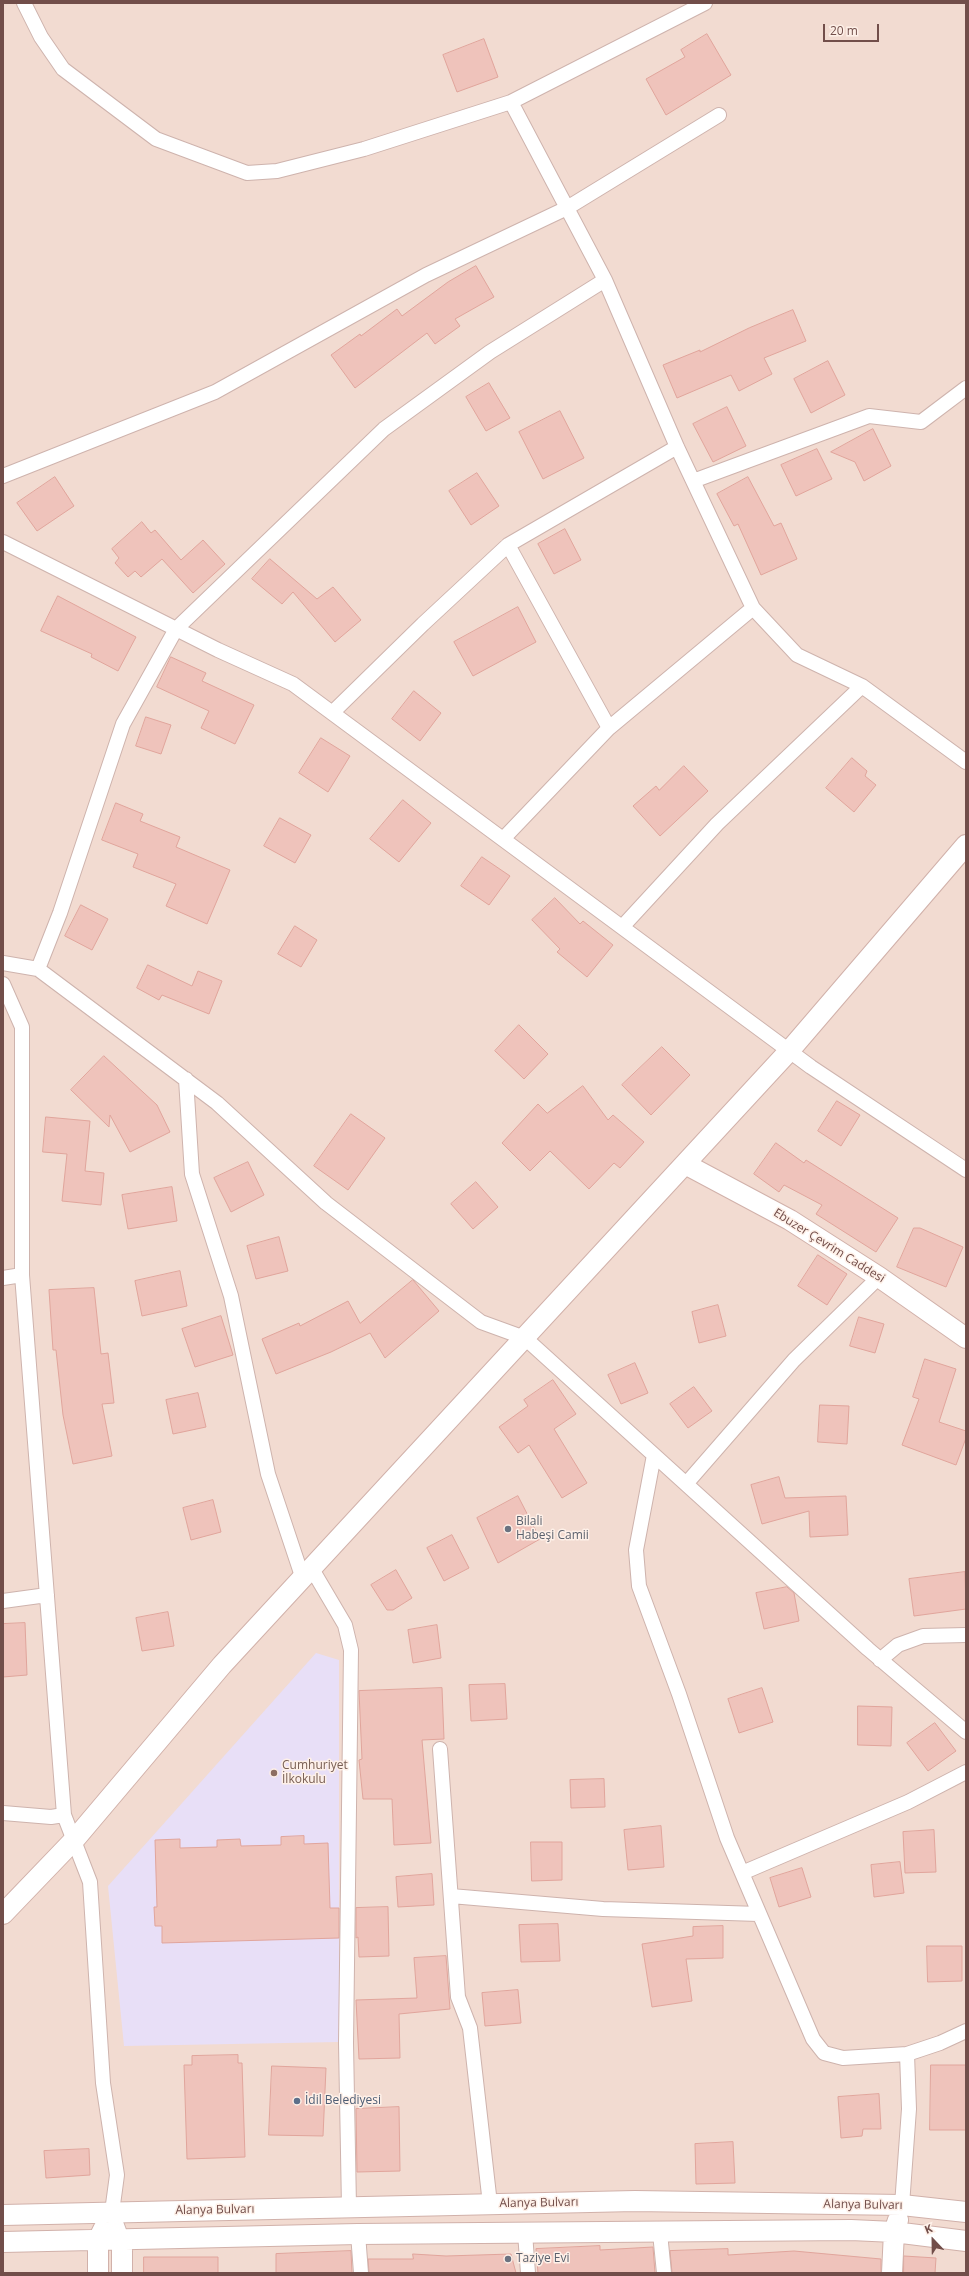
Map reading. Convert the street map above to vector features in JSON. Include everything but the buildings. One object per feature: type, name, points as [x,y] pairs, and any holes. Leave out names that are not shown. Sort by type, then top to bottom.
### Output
[{"type":"main road","points":[[3,1914],[75,1839],[222,1665],[790,1050],[966,845]]},
{"type":"main road","name":"Ebuzer Çevrim Caddesi","points":[[685,1164],[790,1220],[879,1277],[966,1338]]},
{"type":"main road","name":"Alanya Bulvarı","points":[[3,2215],[635,2201],[902,2205],[966,2212]]},
{"type":"main road","points":[[892,2273],[894,2232],[902,2205]]},
{"type":"main road","points":[[98,2273],[98,2240],[112,2212]]},
{"type":"main road","points":[[3,2242],[358,2234],[660,2233],[851,2230],[894,2232],[966,2241]]},
{"type":"main road","points":[[122,2239],[122,2273]]},
{"type":"street","points":[[24,3],[41,37],[63,69],[156,139],[247,173],[277,171],[364,148],[511,102],[705,3]]},
{"type":"street","points":[[511,102],[605,280],[677,447],[753,608],[797,655],[862,686],[966,762]]},
{"type":"street","points":[[3,476],[215,392],[426,275],[567,208],[719,115]]},
{"type":"street","points":[[38,969],[60,913],[123,724],[176,629],[384,428],[490,352],[605,280]]},
{"type":"street","points":[[693,481],[870,416],[920,422],[966,388]]},
{"type":"street","points":[[332,713],[423,624],[508,545],[677,447]]},
{"type":"street","points":[[3,542],[176,629],[293,684],[790,1050],[966,1170]]},
{"type":"street","points":[[508,545],[609,728]]},
{"type":"street","points":[[503,839],[609,728],[753,608]]},
{"type":"street","points":[[623,926],[717,824],[862,686]]},
{"type":"street","points":[[3,963],[38,969],[217,1103],[326,1203],[420,1276],[482,1322],[525,1338],[880,1660],[966,1732]]},
{"type":"street","points":[[3,984],[22,1027],[22,1275],[35,1416],[64,1815],[75,1839],[90,1882],[104,2083],[117,2175],[112,2212],[122,2239]]},
{"type":"street","points":[[186,1079],[192,1174],[231,1296],[268,1474],[307,1574],[345,1625],[351,1650],[346,2036],[349,2207]]},
{"type":"street","points":[[3,1278],[22,1275]]},
{"type":"street","points":[[686,1484],[794,1360],[879,1277]]},
{"type":"street","points":[[654,1456],[636,1550],[639,1586],[679,1694],[727,1838],[812,2039],[824,2053],[842,2058],[908,2054],[940,2043],[966,2031]]},
{"type":"street","points":[[3,1600],[47,1595]]},
{"type":"street","points":[[880,1660],[898,1645],[923,1636],[966,1635]]},
{"type":"street","points":[[440,1749],[458,1997],[470,2028],[490,2204]]},
{"type":"street","points":[[742,1873],[908,1802],[966,1772]]},
{"type":"street","points":[[3,1813],[51,1817],[64,1815]]},
{"type":"street","points":[[451,1896],[603,1909],[760,1914]]},
{"type":"street","points":[[902,2205],[909,2110],[908,2054]]},
{"type":"street","points":[[525,2233],[528,2273]]},
{"type":"street","points":[[660,2233],[664,2273]]},
{"type":"street","points":[[358,2234],[361,2273]]},
{"type":"shaded area","points":[[3,3],[966,3],[966,2273],[3,2273]]},
{"type":"shaded area","name":"Cumhuriyet İlkokulu","points":[[316,1653],[339,1660],[339,2042],[124,2046],[108,1886]]},
{"type":"place","name":"Bilali Habeşi Camii","points":[[508,1529]]},
{"type":"place","name":"Cumhuriyet İlkokulu","points":[[274,1773]]},
{"type":"place","name":"İdil Belediyesi","points":[[297,2101]]},
{"type":"place","name":"Taziye Evi","points":[[508,2259]]}]
